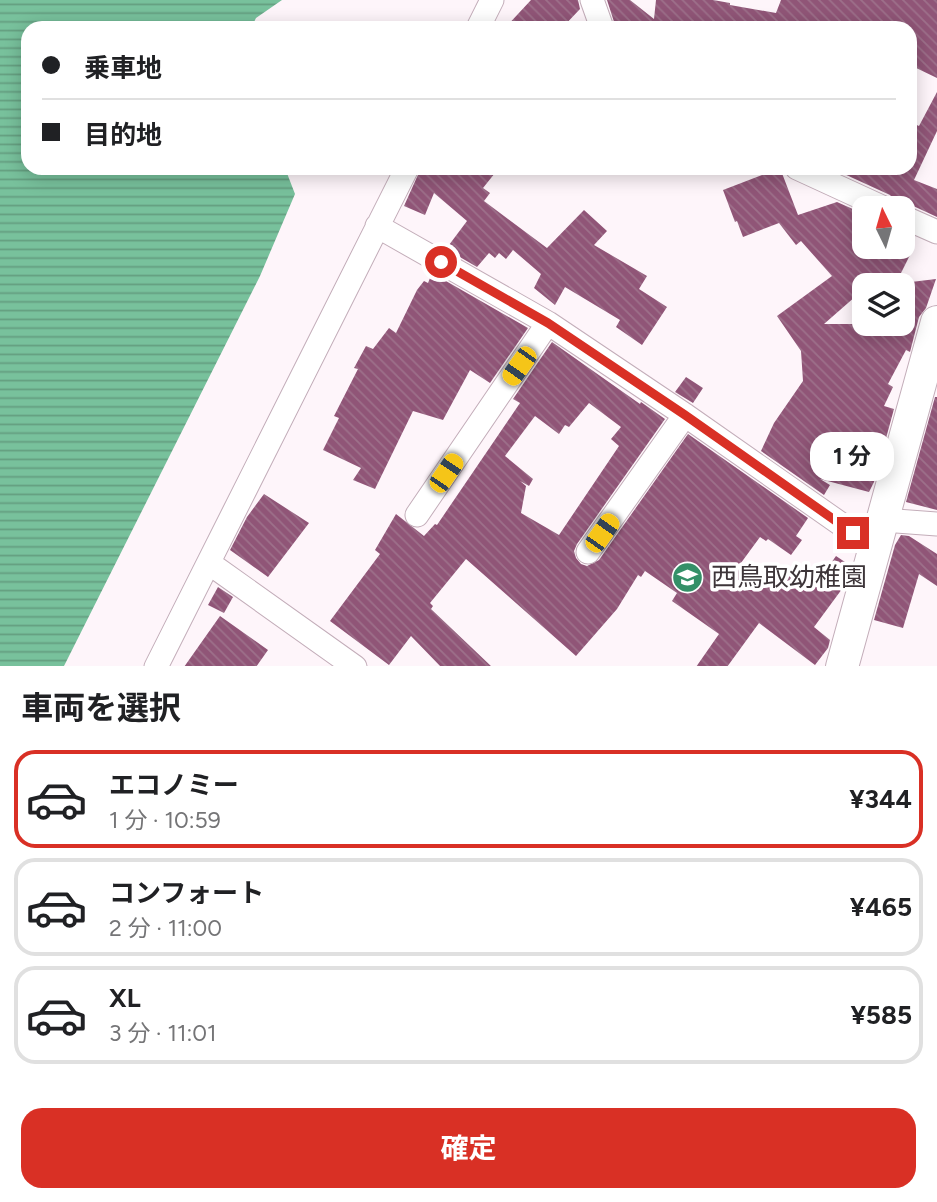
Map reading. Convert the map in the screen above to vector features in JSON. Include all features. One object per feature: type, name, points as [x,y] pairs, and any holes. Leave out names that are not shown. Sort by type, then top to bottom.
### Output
[{"type":"main road","points":[[842,666],[937,322]]},
{"type":"street","points":[[482,21],[492,0]]},
{"type":"street","points":[[592,0],[600,21]]},
{"type":"street","points":[[157,666],[403,175]]},
{"type":"street","points":[[812,175],[858,196]]},
{"type":"street","points":[[915,222],[937,232]]},
{"type":"street","points":[[377,226],[548,323],[685,415],[879,534],[937,524]]},
{"type":"street","points":[[416,515],[548,323]]},
{"type":"street","points":[[588,552],[685,415]]},
{"type":"street","points":[[209,563],[354,666]]},
{"type":"shaded area","points":[[0,0],[282,0],[254,21],[21,21],[21,175],[288,175],[295,194],[260,276],[64,666],[0,666]]},
{"type":"building","points":[[531,0],[578,0],[580,9],[569,21],[512,21]]},
{"type":"building","points":[[607,0],[630,0],[654,19],[656,0],[713,0],[776,13],[781,0],[937,0],[937,78],[917,68],[917,21],[614,21]]},
{"type":"building","points":[[937,92],[937,131],[917,174],[917,125],[919,126]]},
{"type":"building","points":[[418,175],[493,175],[483,188],[490,193],[484,201],[547,248],[584,210],[607,231],[594,245],[647,276],[639,289],[667,307],[642,345],[616,327],[620,320],[565,287],[555,305],[534,288],[541,274],[513,250],[506,259],[499,253],[495,258],[489,253],[477,267],[446,249],[467,221],[434,193],[425,215],[404,206]]},
{"type":"building","points":[[762,175],[783,175],[798,215],[837,202],[852,209],[852,259],[908,259],[901,273],[852,273],[852,300],[824,324],[852,324],[852,336],[914,336],[910,352],[906,350],[888,384],[893,387],[884,406],[894,409],[869,492],[820,479],[830,485],[824,495],[761,451],[774,423],[803,381],[801,351],[777,316],[832,276],[801,241],[796,245],[779,223],[743,237],[737,221],[735,222],[723,190]]},
{"type":"building","points":[[846,175],[916,175],[914,180],[937,189],[937,217],[915,207],[915,196],[891,196]]},
{"type":"building","points":[[432,273],[528,328],[490,383],[470,370],[443,420],[413,411],[375,489],[353,480],[361,468],[323,450],[339,418],[334,416],[358,369],[354,368],[366,346],[373,349],[389,328],[396,333],[417,290],[424,281],[428,283]]},
{"type":"building","points":[[936,279],[926,308],[919,317],[915,333],[915,282]]},
{"type":"building","points":[[552,342],[665,419],[577,544],[574,551],[581,564],[587,566],[599,560],[688,434],[808,518],[796,536],[802,540],[791,555],[768,539],[766,541],[760,537],[738,567],[778,592],[796,567],[817,583],[836,556],[851,566],[844,590],[842,589],[814,627],[830,640],[828,648],[815,665],[759,623],[728,666],[697,666],[719,634],[672,601],[677,593],[645,571],[641,577],[638,575],[617,609],[576,656],[466,559],[430,603],[433,606],[431,609],[491,666],[440,666],[411,636],[389,665],[330,621],[380,554],[375,550],[396,514],[424,536],[437,525],[520,403],[513,399]],"holes":[[[589,403],[621,427],[611,439],[619,446],[559,535],[521,513],[526,486],[520,481],[529,486],[533,479],[505,456],[535,416],[559,434],[565,425],[569,427]]]},
{"type":"building","points":[[686,377],[703,388],[693,403],[675,392]]},
{"type":"building","points":[[937,397],[937,510],[906,502]]},
{"type":"building","points":[[264,494],[309,523],[268,577],[230,550],[247,517]]},
{"type":"building","points":[[901,535],[909,536],[937,554],[937,586],[919,574],[903,628],[874,620],[895,545]]},
{"type":"building","points":[[218,587],[233,597],[224,613],[208,605]]},
{"type":"building","points":[[220,616],[268,650],[257,666],[185,666]]},
{"type":"place","name":"西鳥取幼稚園","points":[[688,577]]},
{"type":"route","points":[[441,262],[548,323],[853,533]]}]
